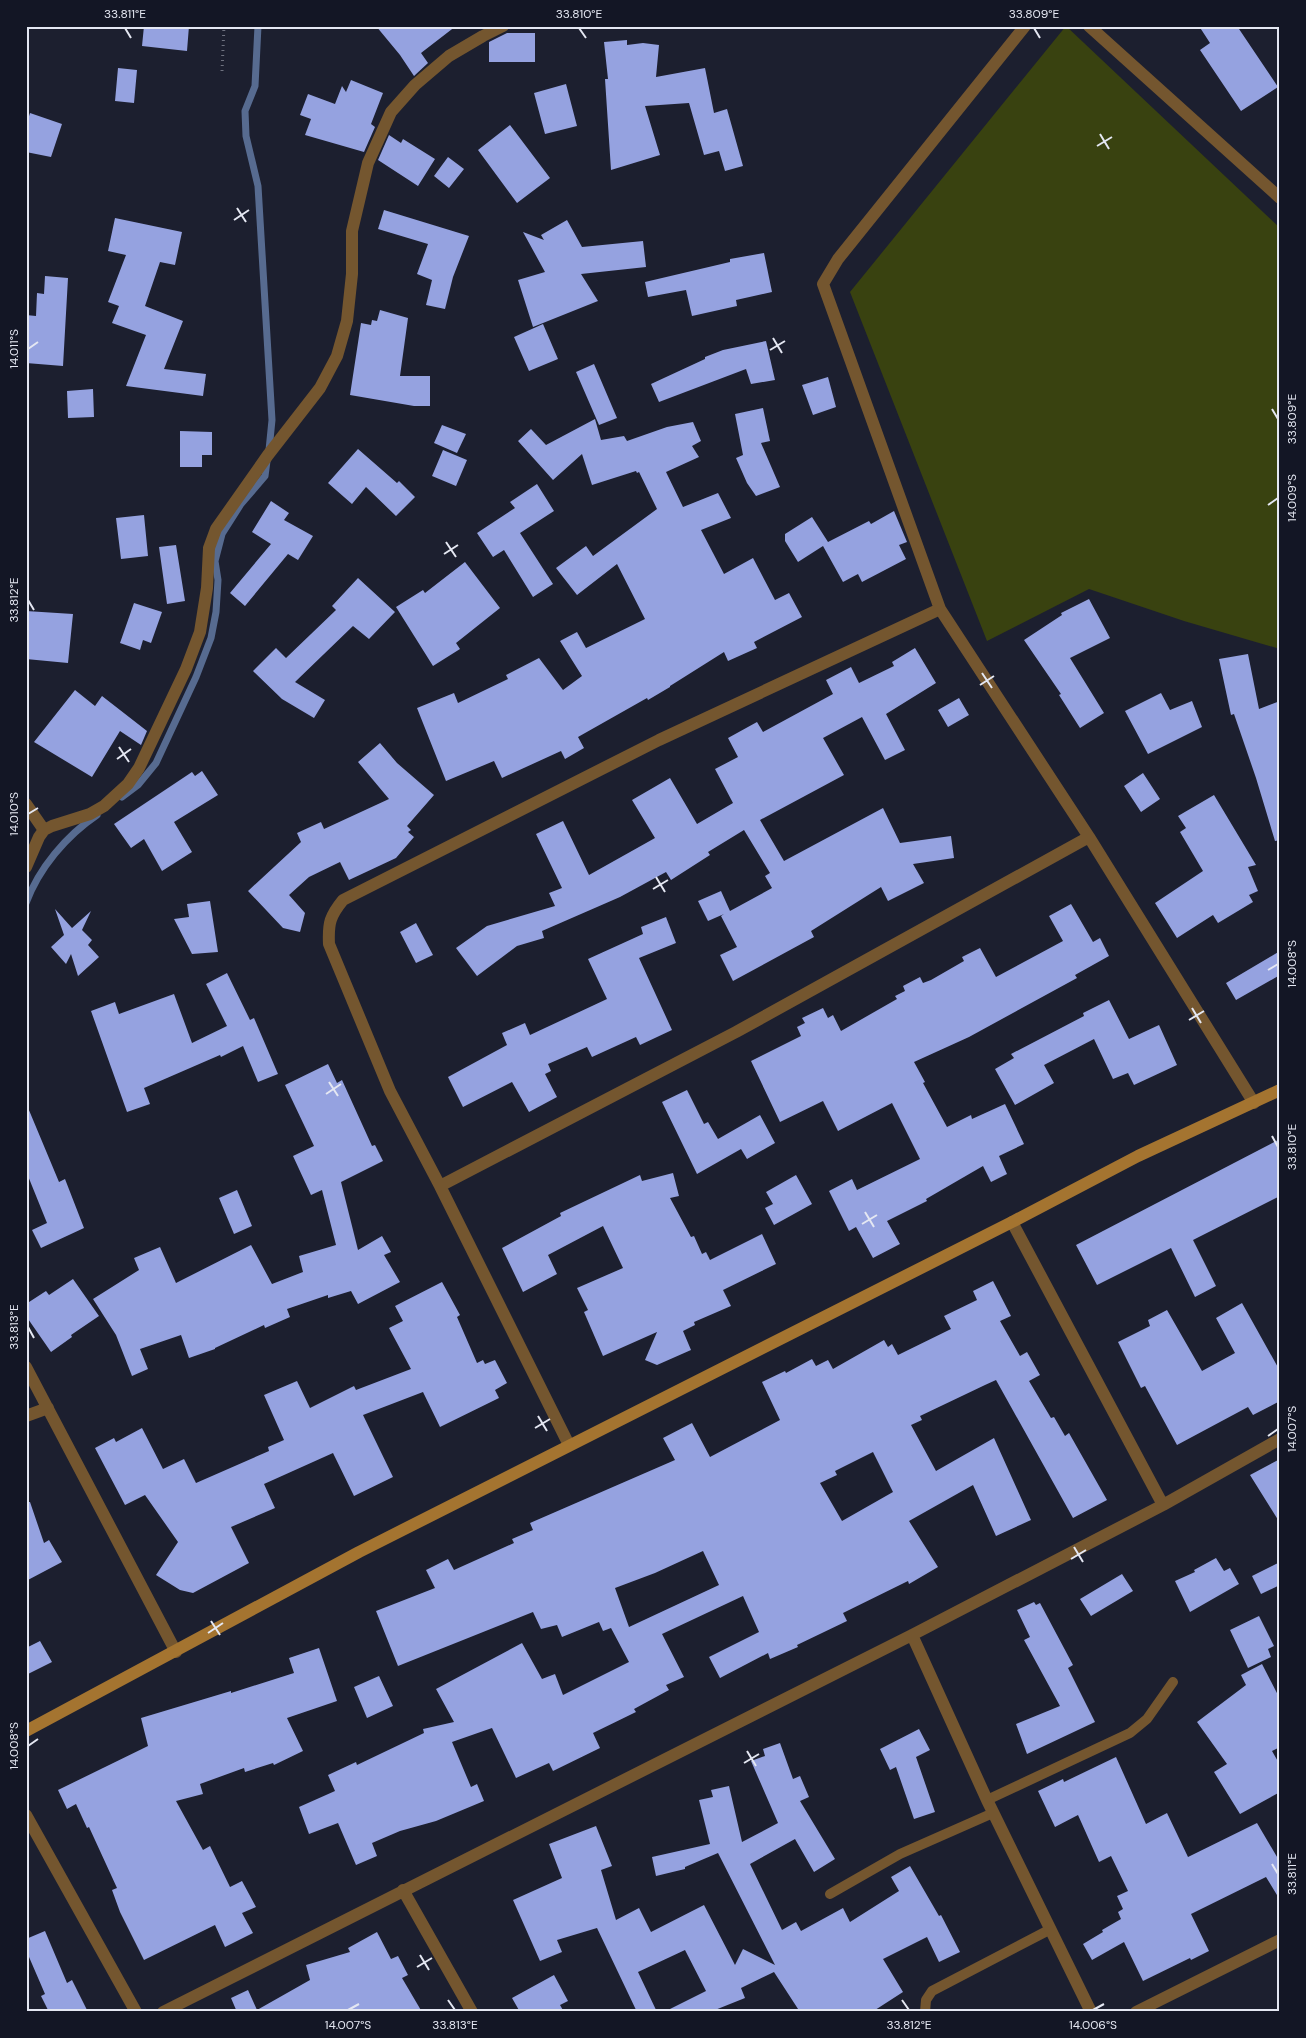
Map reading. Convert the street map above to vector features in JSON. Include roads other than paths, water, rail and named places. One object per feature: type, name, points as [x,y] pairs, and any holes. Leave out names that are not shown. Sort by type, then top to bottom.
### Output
[{"type":"street","points":[[26,867],[44,830],[90,814],[104,806],[128,784],[139,768],[186,669],[200,632],[207,588],[209,548],[216,529],[268,454],[320,388],[337,356],[347,321],[352,274],[352,231],[368,163],[391,112],[415,85],[449,56],[504,26]]},
{"type":"street","points":[[1025,26],[838,259],[823,284],[940,609],[1089,838],[1254,1103]]},
{"type":"street","points":[[1089,26],[1280,198]]},
{"type":"street","points":[[569,1445],[440,1186],[390,1091],[329,944],[328,928],[332,913],[343,900],[659,740],[940,609]]},
{"type":"street","points":[[26,804],[44,830]]},
{"type":"street","points":[[440,1186],[736,1032],[1089,838]]},
{"type":"street","points":[[26,1731],[359,1552],[1012,1222],[1138,1156],[1280,1090]]},
{"type":"street","points":[[1012,1222],[1163,1504]]},
{"type":"street","points":[[26,1367],[176,1652]]},
{"type":"street","points":[[26,1416],[48,1408]]},
{"type":"street","points":[[162,2012],[912,1635],[1163,1504],[1280,1439]]},
{"type":"street","points":[[912,1635],[987,1800],[1049,1930],[1091,2012]]},
{"type":"street","points":[[26,1816],[136,2012]]},
{"type":"street","points":[[403,1890],[472,2012]]},
{"type":"street","points":[[1136,2012],[1280,1940]]},
{"type":"lane","points":[[987,1800],[1130,1733],[1147,1719],[1173,1682]]},
{"type":"lane","points":[[830,1894],[900,1854],[993,1812]]},
{"type":"lane","points":[[925,2012],[926,2000],[932,1991],[1049,1930]]},
{"type":"waterway","points":[[258,26],[255,86],[245,111],[246,136],[258,186],[272,420],[269,450]]},
{"type":"waterway","points":[[122,797],[138,785],[156,763],[196,677],[211,638],[216,612],[218,580],[215,561],[222,534],[241,504],[265,476],[267,461]]},
{"type":"waterway","points":[[26,903],[46,865],[64,843],[97,815]]}]
